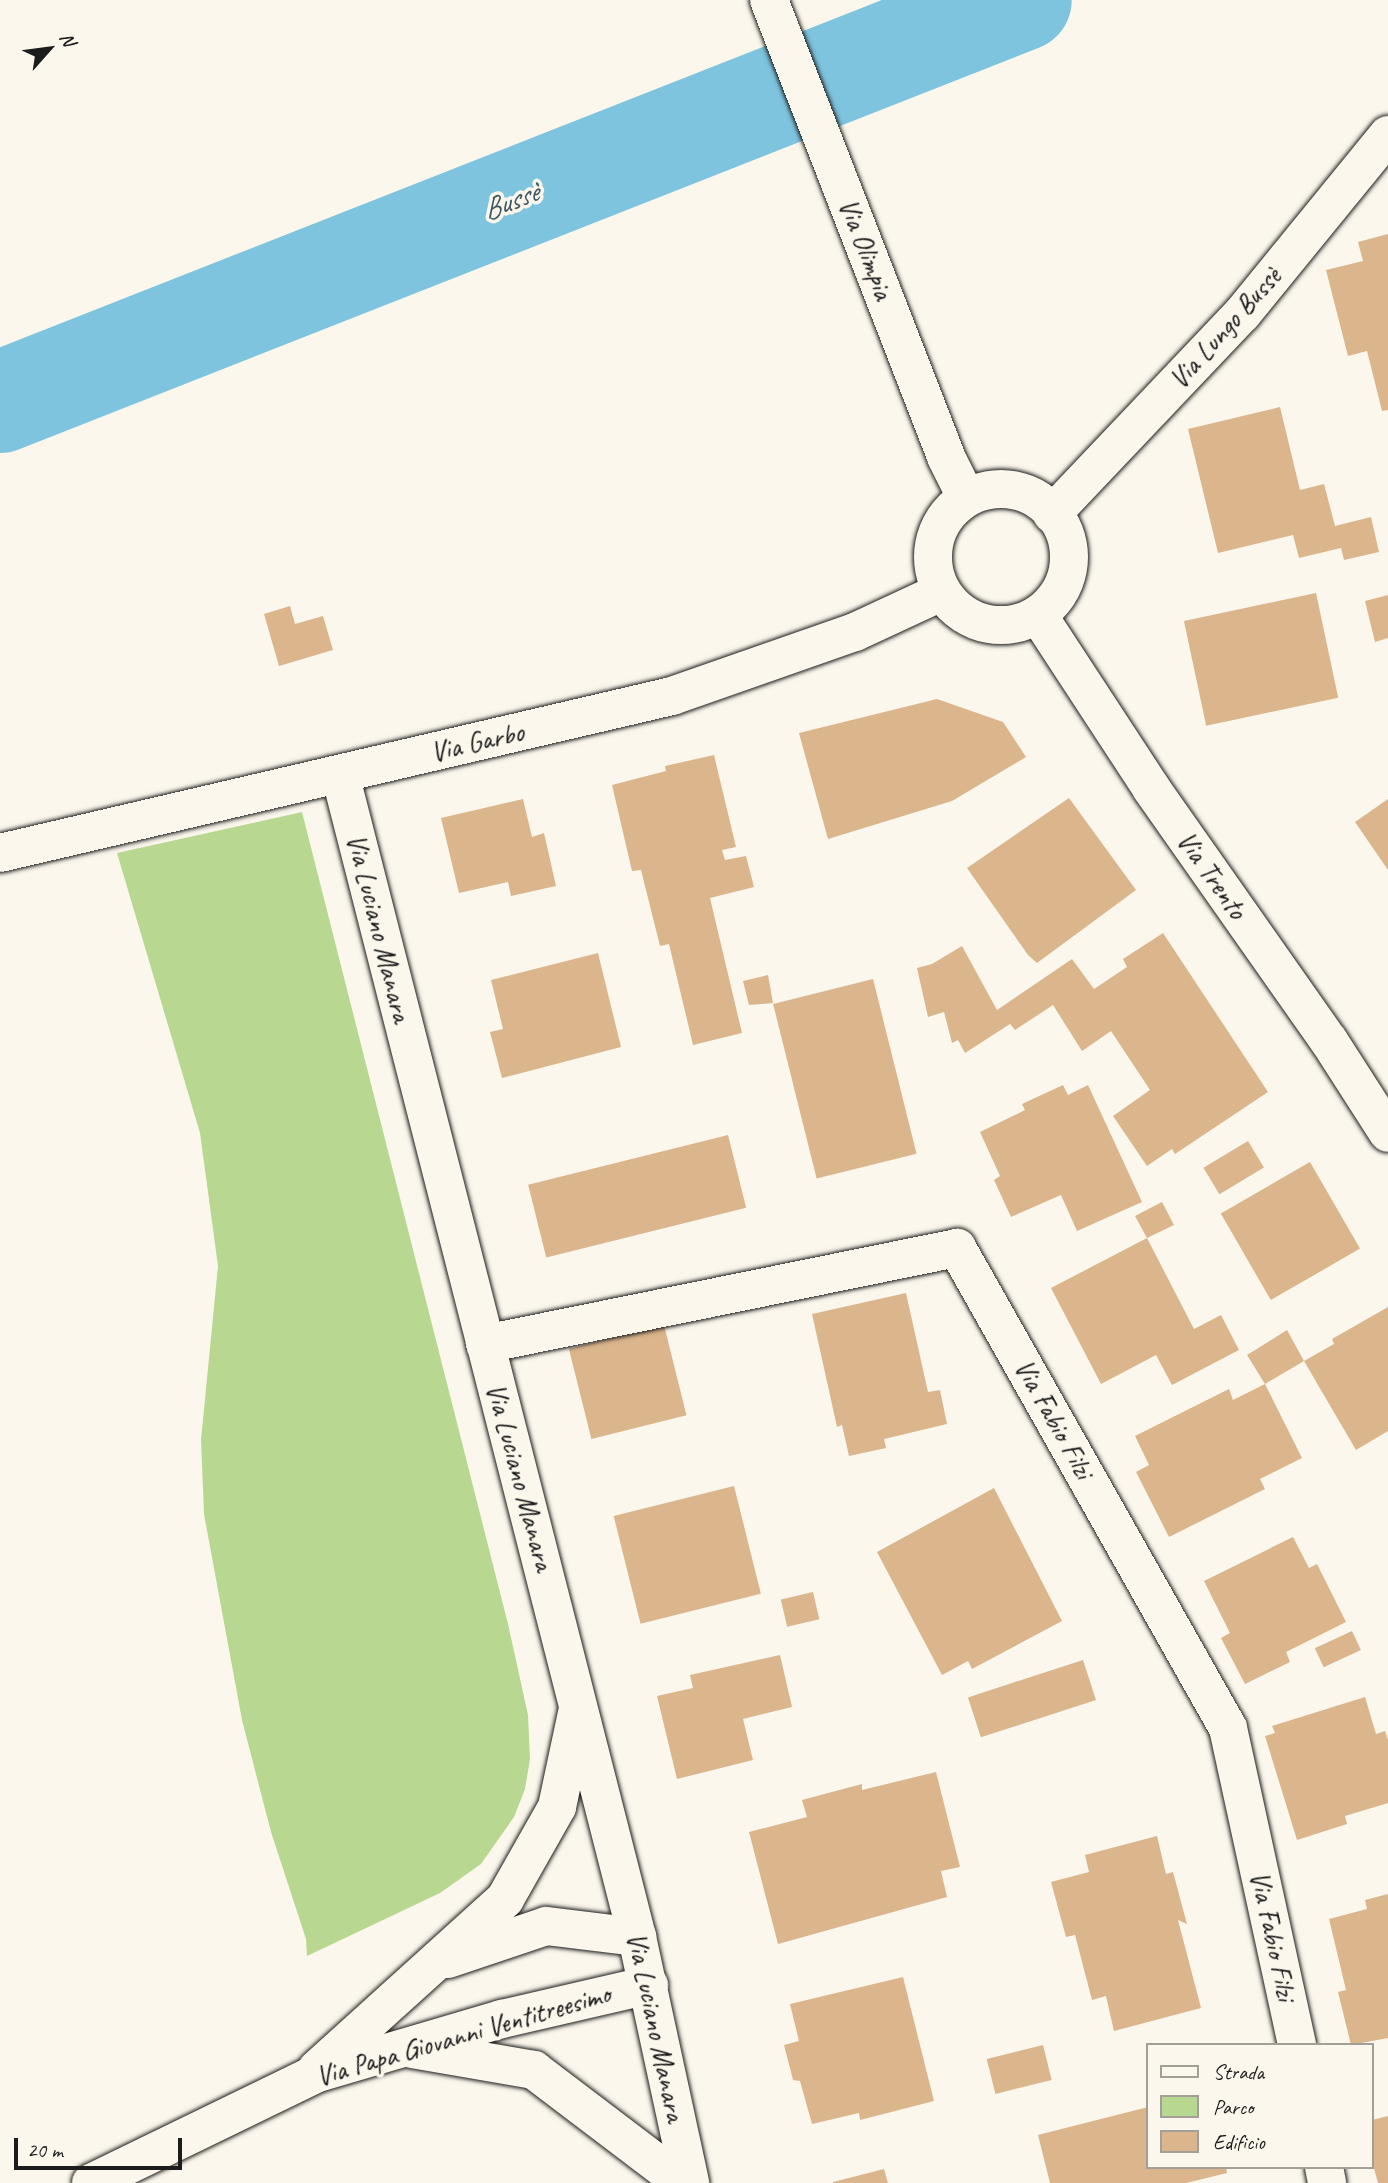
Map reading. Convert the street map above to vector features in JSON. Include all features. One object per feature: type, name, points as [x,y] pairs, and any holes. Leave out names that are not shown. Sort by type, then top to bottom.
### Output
[{"type":"street","name":"Via Olimpia","points":[[769,0],[946,457],[966,497]]},
{"type":"street","name":"Via Lungo Bussè","points":[[1052,514],[1242,314],[1388,135]]},
{"type":"street","points":[[1000,488],[1023,493],[1044,504],[1052,514],[1069,544],[1069,568],[1061,590],[1038,615],[1026,621],[1002,625],[979,622],[958,610],[941,592],[935,570],[933,546],[942,524],[966,497],[1000,488]]},
{"type":"street","name":"Via Garbo","points":[[0,853],[672,696],[845,636],[941,592]]},
{"type":"street","name":"Via Trento","points":[[1038,615],[1151,788],[1329,1041],[1388,1133]]},
{"type":"street","name":"Via Luciano Manara","points":[[340,774],[649,1985],[690,2183]]},
{"type":"street","name":"Via Fabio Filzi","points":[[485,1344],[957,1248],[1228,1728],[1297,2043]]},
{"type":"street","points":[[305,2079],[505,1899],[557,1807],[579,1705]]},
{"type":"street","points":[[433,1964],[545,1926],[637,1937]]},
{"type":"street","name":"Via Papa Giovanni Ventitreesimo","points":[[91,2183],[305,2079],[502,2019],[649,1985]]},
{"type":"street","points":[[402,2048],[534,2070],[683,2183]]},
{"type":"green space","points":[[302,812],[508,1624],[528,1715],[530,1759],[525,1789],[514,1817],[481,1864],[440,1893],[307,1956],[306,1939],[271,1832],[242,1720],[204,1514],[201,1440],[218,1266],[200,1133],[117,853]]},
{"type":"building","points":[[1388,234],[1388,410],[1382,411],[1367,351],[1348,356],[1326,270],[1363,261],[1358,242]]},
{"type":"building","points":[[1280,407],[1300,490],[1324,484],[1335,526],[1371,517],[1379,552],[1344,560],[1341,548],[1299,558],[1293,535],[1218,553],[1188,429]]},
{"type":"building","points":[[1316,593],[1338,698],[1206,726],[1184,621]]},
{"type":"building","points":[[1388,595],[1388,638],[1375,642],[1365,601]]},
{"type":"building","points":[[290,606],[295,624],[323,616],[333,650],[279,666],[264,614]]},
{"type":"building","points":[[937,699],[1003,722],[1026,757],[952,801],[828,839],[799,733]]},
{"type":"building","points":[[714,755],[736,847],[722,850],[725,860],[746,856],[754,887],[710,898],[742,1033],[693,1045],[669,944],[660,946],[641,870],[632,871],[612,785],[666,771],[665,766]]},
{"type":"building","points":[[1069,798],[1136,890],[1037,963],[1028,955],[967,868]]},
{"type":"building","points":[[523,799],[532,837],[544,833],[556,886],[511,896],[508,882],[459,893],[441,818]]},
{"type":"building","points":[[1388,799],[1388,870],[1355,822]]},
{"type":"building","points":[[1163,933],[1268,1092],[1175,1154],[1172,1149],[1147,1166],[1113,1116],[1150,1090],[1111,1031],[1082,1051],[1053,1005],[1015,1030],[1010,1024],[965,1053],[958,1040],[952,1043],[944,1012],[928,1017],[917,968],[932,964],[962,946],[997,1010],[1072,959],[1094,989],[1127,967],[1123,959]]},
{"type":"building","points":[[598,953],[621,1047],[502,1078],[490,1032],[503,1029],[491,980]]},
{"type":"building","points":[[768,975],[773,1003],[749,1005],[743,981]]},
{"type":"building","points":[[873,979],[917,1154],[817,1179],[773,1004]]},
{"type":"building","points":[[1063,1085],[1068,1095],[1088,1085],[1142,1202],[1077,1231],[1061,1195],[1011,1217],[994,1180],[1000,1176],[980,1132],[1025,1110],[1022,1104]]},
{"type":"building","points":[[728,1135],[746,1208],[546,1258],[528,1185]]},
{"type":"building","points":[[1248,1141],[1264,1168],[1219,1194],[1203,1168]]},
{"type":"building","points":[[1310,1162],[1360,1249],[1271,1300],[1221,1214]]},
{"type":"building","points":[[1162,1202],[1174,1225],[1147,1238],[1135,1216]]},
{"type":"building","points":[[1147,1238],[1194,1329],[1221,1315],[1239,1350],[1172,1385],[1156,1355],[1101,1384],[1051,1288]]},
{"type":"building","points":[[906,1293],[928,1392],[940,1390],[947,1424],[884,1439],[886,1448],[849,1456],[842,1425],[837,1427],[812,1314]]},
{"type":"building","points":[[1388,1307],[1388,1431],[1356,1450],[1304,1361],[1334,1344],[1332,1339]]},
{"type":"building","points":[[664,1325],[686,1415],[591,1439],[569,1349]]},
{"type":"building","points":[[1287,1330],[1304,1361],[1265,1384],[1247,1355]]},
{"type":"building","points":[[1265,1384],[1302,1458],[1260,1479],[1265,1489],[1169,1537],[1136,1472],[1149,1465],[1135,1436],[1229,1389],[1233,1400]]},
{"type":"building","points":[[734,1486],[761,1594],[641,1624],[614,1516]]},
{"type":"building","points":[[994,1488],[1062,1621],[972,1669],[968,1661],[942,1675],[877,1552]]},
{"type":"building","points":[[1293,1537],[1309,1568],[1317,1564],[1346,1622],[1286,1652],[1290,1662],[1245,1684],[1221,1638],[1230,1633],[1204,1581]]},
{"type":"building","points":[[813,1592],[819,1619],[787,1627],[781,1599]]},
{"type":"building","points":[[1352,1631],[1361,1650],[1324,1667],[1315,1648]]},
{"type":"building","points":[[780,1655],[792,1707],[743,1719],[753,1760],[677,1779],[657,1696],[693,1688],[690,1675]]},
{"type":"building","points":[[1083,1660],[1096,1700],[981,1737],[968,1697]]},
{"type":"building","points":[[1365,1697],[1376,1734],[1385,1731],[1388,1740],[1388,1803],[1345,1816],[1347,1824],[1297,1840],[1265,1736],[1275,1733],[1272,1726]]},
{"type":"building","points":[[936,1772],[960,1867],[941,1871],[947,1897],[778,1944],[749,1832],[807,1817],[802,1800],[862,1784],[862,1790]]},
{"type":"building","points":[[1157,1836],[1166,1874],[1173,1872],[1187,1924],[1178,1920],[1201,2008],[1114,2031],[1106,1996],[1092,2000],[1075,1935],[1066,1937],[1051,1882],[1089,1872],[1085,1855]]},
{"type":"building","points":[[1388,1894],[1388,2038],[1351,2043],[1338,1992],[1346,1990],[1329,1919],[1367,1909],[1365,1900]]},
{"type":"building","points":[[903,1977],[934,2101],[860,2120],[859,2113],[812,2124],[800,2081],[793,2080],[784,2045],[799,2041],[790,2004]]},
{"type":"building","points":[[1043,2045],[1052,2080],[995,2094],[987,2059]]},
{"type":"building","points":[[1146,2108],[1146,2169],[1226,2169],[1227,2173],[1186,2183],[1050,2183],[1038,2135]]},
{"type":"building","points":[[1388,2116],[1388,2183],[1378,2183],[1374,2168],[1374,2120]]},
{"type":"building","points":[[884,2169],[888,2183],[833,2183],[833,2182]]},
{"type":"waterway","name":"Bussè","points":[[0,402],[1021,0]]}]
